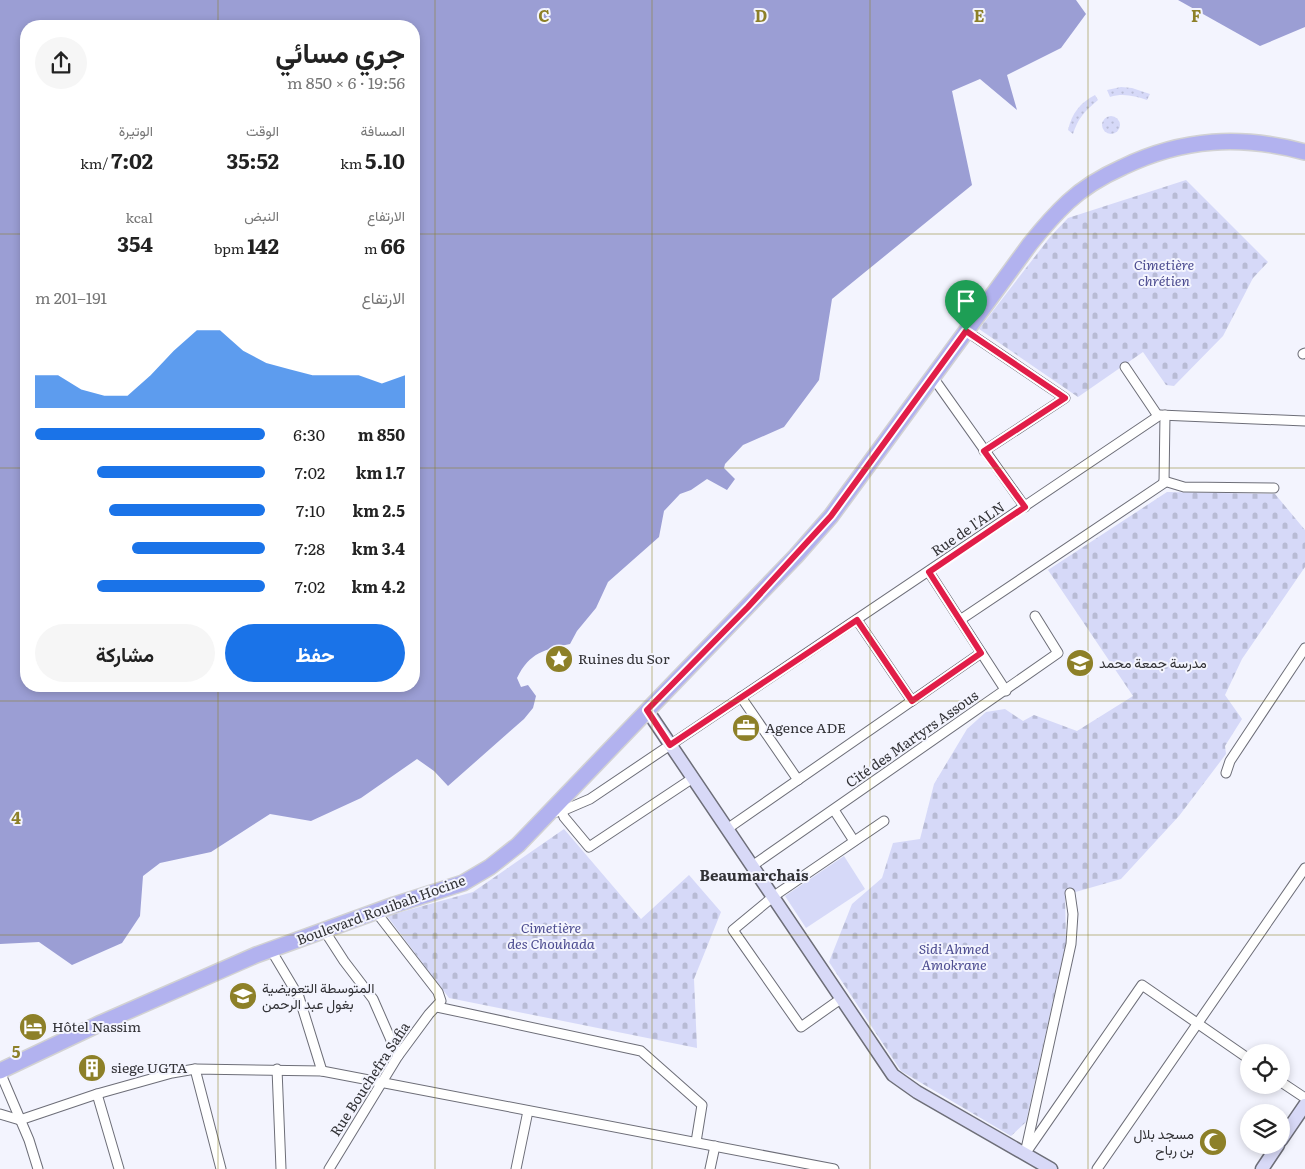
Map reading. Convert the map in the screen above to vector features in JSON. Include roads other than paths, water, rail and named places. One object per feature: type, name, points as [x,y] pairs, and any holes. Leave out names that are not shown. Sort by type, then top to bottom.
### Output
[{"type":"main road","name":"Boulevard Rouibah Hocine","points":[[0,1072],[102,1023],[271,950],[464,882],[490,867],[555,812],[647,710],[748,607],[831,516],[1030,244],[1052,217],[1077,194],[1108,174],[1164,150],[1192,144],[1228,142],[1263,144],[1305,152]]},
{"type":"main road","points":[[647,710],[893,1075],[917,1092],[1049,1169]]},
{"type":"main road","points":[[1290,1127],[1305,1105]]},
{"type":"main road","points":[[1262,1169],[1272,1154]]},
{"type":"street","points":[[966,331],[1065,398],[984,451]]},
{"type":"street","points":[[960,620],[1164,483],[1162,416],[1125,367]]},
{"type":"street","points":[[932,376],[1025,507]]},
{"type":"street","points":[[1162,416],[1305,422]]},
{"type":"street","name":"Rue de l'ALN","points":[[555,812],[590,799],[1162,416]]},
{"type":"street","points":[[1164,481],[1184,487],[1274,488]]},
{"type":"street","points":[[929,572],[1006,691]]},
{"type":"street","name":"Cité des Martyrs Assous","points":[[752,866],[1058,653],[1035,616]]},
{"type":"street","points":[[857,620],[912,701]]},
{"type":"street","points":[[1226,773],[1230,761],[1305,648]]},
{"type":"street","points":[[727,829],[981,653]]},
{"type":"street","points":[[742,697],[798,780]]},
{"type":"street","points":[[555,812],[564,817],[589,847],[693,778]]},
{"type":"street","points":[[834,810],[854,841]]},
{"type":"street","points":[[842,998],[801,1027],[732,930],[774,896],[884,821]]},
{"type":"street","points":[[1097,1169],[1305,868]]},
{"type":"street","points":[[1025,1154],[1071,944],[1073,914],[1070,893]]},
{"type":"street","points":[[376,912],[438,992],[441,1001],[437,1007],[641,1051],[702,1105],[696,1142]]},
{"type":"street","points":[[324,930],[344,961],[373,998],[398,1056]]},
{"type":"street","points":[[271,950],[299,997],[322,1071]]},
{"type":"street","points":[[1025,1154],[1142,985],[1240,1053]]},
{"type":"street","name":"Rue Bouchefra Safia","points":[[329,1169],[398,1056],[429,1014],[437,1007]]},
{"type":"street","points":[[195,1069],[221,1169]]},
{"type":"street","points":[[0,1114],[20,1120],[97,1094],[172,1073],[195,1069],[322,1071],[834,1169]]},
{"type":"street","points":[[277,1069],[280,1169]]},
{"type":"street","points":[[0,1072],[29,1140],[38,1169]]},
{"type":"street","points":[[1290,1088],[1305,1098]]},
{"type":"street","points":[[97,1094],[120,1169]]},
{"type":"street","points":[[516,1169],[528,1111]]},
{"type":"street","points":[[710,1169],[715,1146]]},
{"type":"water","points":[[0,0],[1076,0],[1086,14],[1061,48],[1007,75],[1017,110],[980,79],[952,91],[972,185],[832,299],[819,380],[784,427],[743,445],[725,464],[724,468],[735,479],[727,490],[707,479],[691,490],[680,494],[664,511],[659,537],[608,582],[596,608],[577,631],[570,644],[545,651],[533,657],[527,663],[517,678],[521,687],[528,685],[536,696],[533,708],[524,719],[448,786],[434,771],[417,759],[361,798],[311,821],[270,814],[211,852],[160,863],[143,876],[140,916],[122,943],[72,965],[39,942],[0,944]]},
{"type":"water","points":[[1178,0],[1305,0],[1305,27],[1260,46]]},
{"type":"place","name":"Ruines du Sor","points":[[559,659]]},
{"type":"place","name":"مدرسة جمعة محمد","points":[[1080,663]]},
{"type":"place","name":"Agence ADE","points":[[746,728]]},
{"type":"place","name":"المتوسطة التعويضية بغول عبد الرحمن","points":[[243,996]]},
{"type":"place","name":"Hôtel Nassim","points":[[33,1027]]},
{"type":"place","name":"siege UGTA","points":[[92,1068]]},
{"type":"place","name":"مسجد بلال بن رباح","points":[[1213,1142]]},
{"type":"district","name":"Beaumarchais","points":[[754,876]]},
{"type":"park label","name":"Cimetière chrétien","points":[[1164,274]]},
{"type":"park label","name":"Cimetière des Chouhada","points":[[551,936]]},
{"type":"park label","name":"Sidi Ahmed Amokrane","points":[[954,958]]}]
